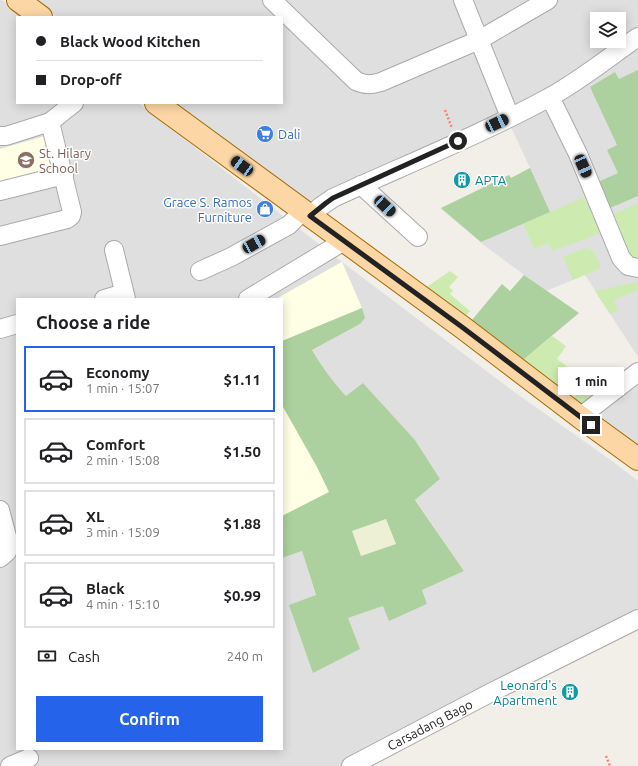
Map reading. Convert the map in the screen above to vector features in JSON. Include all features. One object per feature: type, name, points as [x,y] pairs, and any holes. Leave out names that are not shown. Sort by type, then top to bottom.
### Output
[{"type":"main road","points":[[18,0],[40,16]]},
{"type":"main road","points":[[157,104],[462,327],[580,417],[638,459]]},
{"type":"street","points":[[463,0],[510,117]]},
{"type":"street","points":[[278,2],[356,81],[363,85],[371,85],[479,40],[548,0]]},
{"type":"street","points":[[200,271],[231,257],[289,225],[307,213],[361,185],[510,117],[550,97],[638,37]]},
{"type":"street","points":[[550,97],[578,154],[621,258],[625,264],[638,268]]},
{"type":"street","points":[[0,136],[6,136],[50,122],[73,104]]},
{"type":"street","points":[[0,236],[67,219],[71,216],[72,212],[64,175],[50,122]]},
{"type":"street","points":[[0,191],[64,175]]},
{"type":"street","points":[[361,185],[418,237]]},
{"type":"street","points":[[250,298],[344,241]]},
{"type":"street","points":[[111,298],[125,296],[114,250]]},
{"type":"street","points":[[0,328],[16,324]]},
{"type":"street","points":[[580,417],[638,372]]},
{"type":"street","points":[[1,558],[7,552],[9,544],[7,518]]},
{"type":"street","name":"Carsadang Bago","points":[[351,766],[490,693],[638,620]]},
{"type":"street","points":[[10,766],[29,758]]},
{"type":"path","points":[[445,110],[458,141]]},
{"type":"path","points":[[606,756],[610,766]]},
{"type":"shaded area","points":[[0,0],[25,16],[16,16],[16,104],[139,104],[342,262],[513,391],[638,481],[638,613],[340,766],[0,766]]},
{"type":"shaded area","points":[[35,0],[638,0],[638,34],[626,43],[626,12],[590,12],[590,48],[619,48],[588,70],[308,206],[167,104],[283,104],[283,16],[56,16]]},
{"type":"shaded area","points":[[638,48],[638,357],[585,275],[546,291],[485,246],[441,209],[509,175],[511,178],[530,168],[510,125]]},
{"type":"shaded area","name":"St. Hilary School","points":[[45,136],[55,170],[0,186],[0,149]]},
{"type":"shaded area","points":[[342,262],[362,308],[283,341],[283,298],[278,298]]},
{"type":"shaded area","points":[[638,383],[638,452],[593,413]]},
{"type":"shaded area","points":[[283,407],[317,467],[329,492],[283,515]]},
{"type":"shaded area","points":[[387,519],[396,544],[361,557],[352,531]]},
{"type":"green space","points":[[638,70],[638,196],[610,208],[598,182],[618,173],[607,150],[617,145],[590,87],[615,72],[619,79]]},
{"type":"green space","points":[[530,168],[550,212],[481,242],[441,208],[509,175],[511,178]]},
{"type":"green space","points":[[584,197],[601,233],[552,251],[548,243],[534,249],[523,224]]},
{"type":"green space","points":[[638,203],[638,261],[629,256],[609,216]]},
{"type":"green space","points":[[588,248],[595,253],[601,268],[573,280],[563,257]]},
{"type":"green space","points":[[450,271],[458,277],[449,287],[453,291],[450,294],[470,311],[466,316],[461,316],[424,289]]},
{"type":"green space","points":[[524,275],[579,313],[523,360],[473,325],[472,320],[502,284],[510,291]]},
{"type":"green space","points":[[638,282],[638,290],[614,300],[618,310],[610,314],[595,291]]},
{"type":"green space","points":[[362,308],[365,318],[360,324],[312,350],[328,374],[346,396],[363,383],[415,440],[440,479],[415,500],[464,571],[422,590],[427,604],[389,621],[383,606],[348,618],[360,649],[313,673],[289,605],[316,595],[302,551],[283,558],[283,515],[329,492],[317,467],[283,407],[283,341]],"holes":[[[386,519],[396,544],[361,556],[352,531]]]},
{"type":"green space","points":[[552,336],[566,346],[557,359],[582,377],[569,393],[567,391],[565,393],[523,360]]},
{"type":"green space","points":[[592,374],[594,376],[592,379],[600,386],[608,377],[616,383],[583,407],[573,399]]},
{"type":"place","name":"Dali","points":[[265,134]]},
{"type":"place","name":"St. Hilary School","points":[[26,160]]},
{"type":"place","name":"APTA","points":[[462,180]]},
{"type":"place","name":"Grace S. Ramos Furniture","points":[[265,209]]},
{"type":"place","name":"Leonard's Apartment","points":[[570,692]]},
{"type":"route","points":[[458,141],[333,198],[310,216],[462,327],[591,425]]}]
